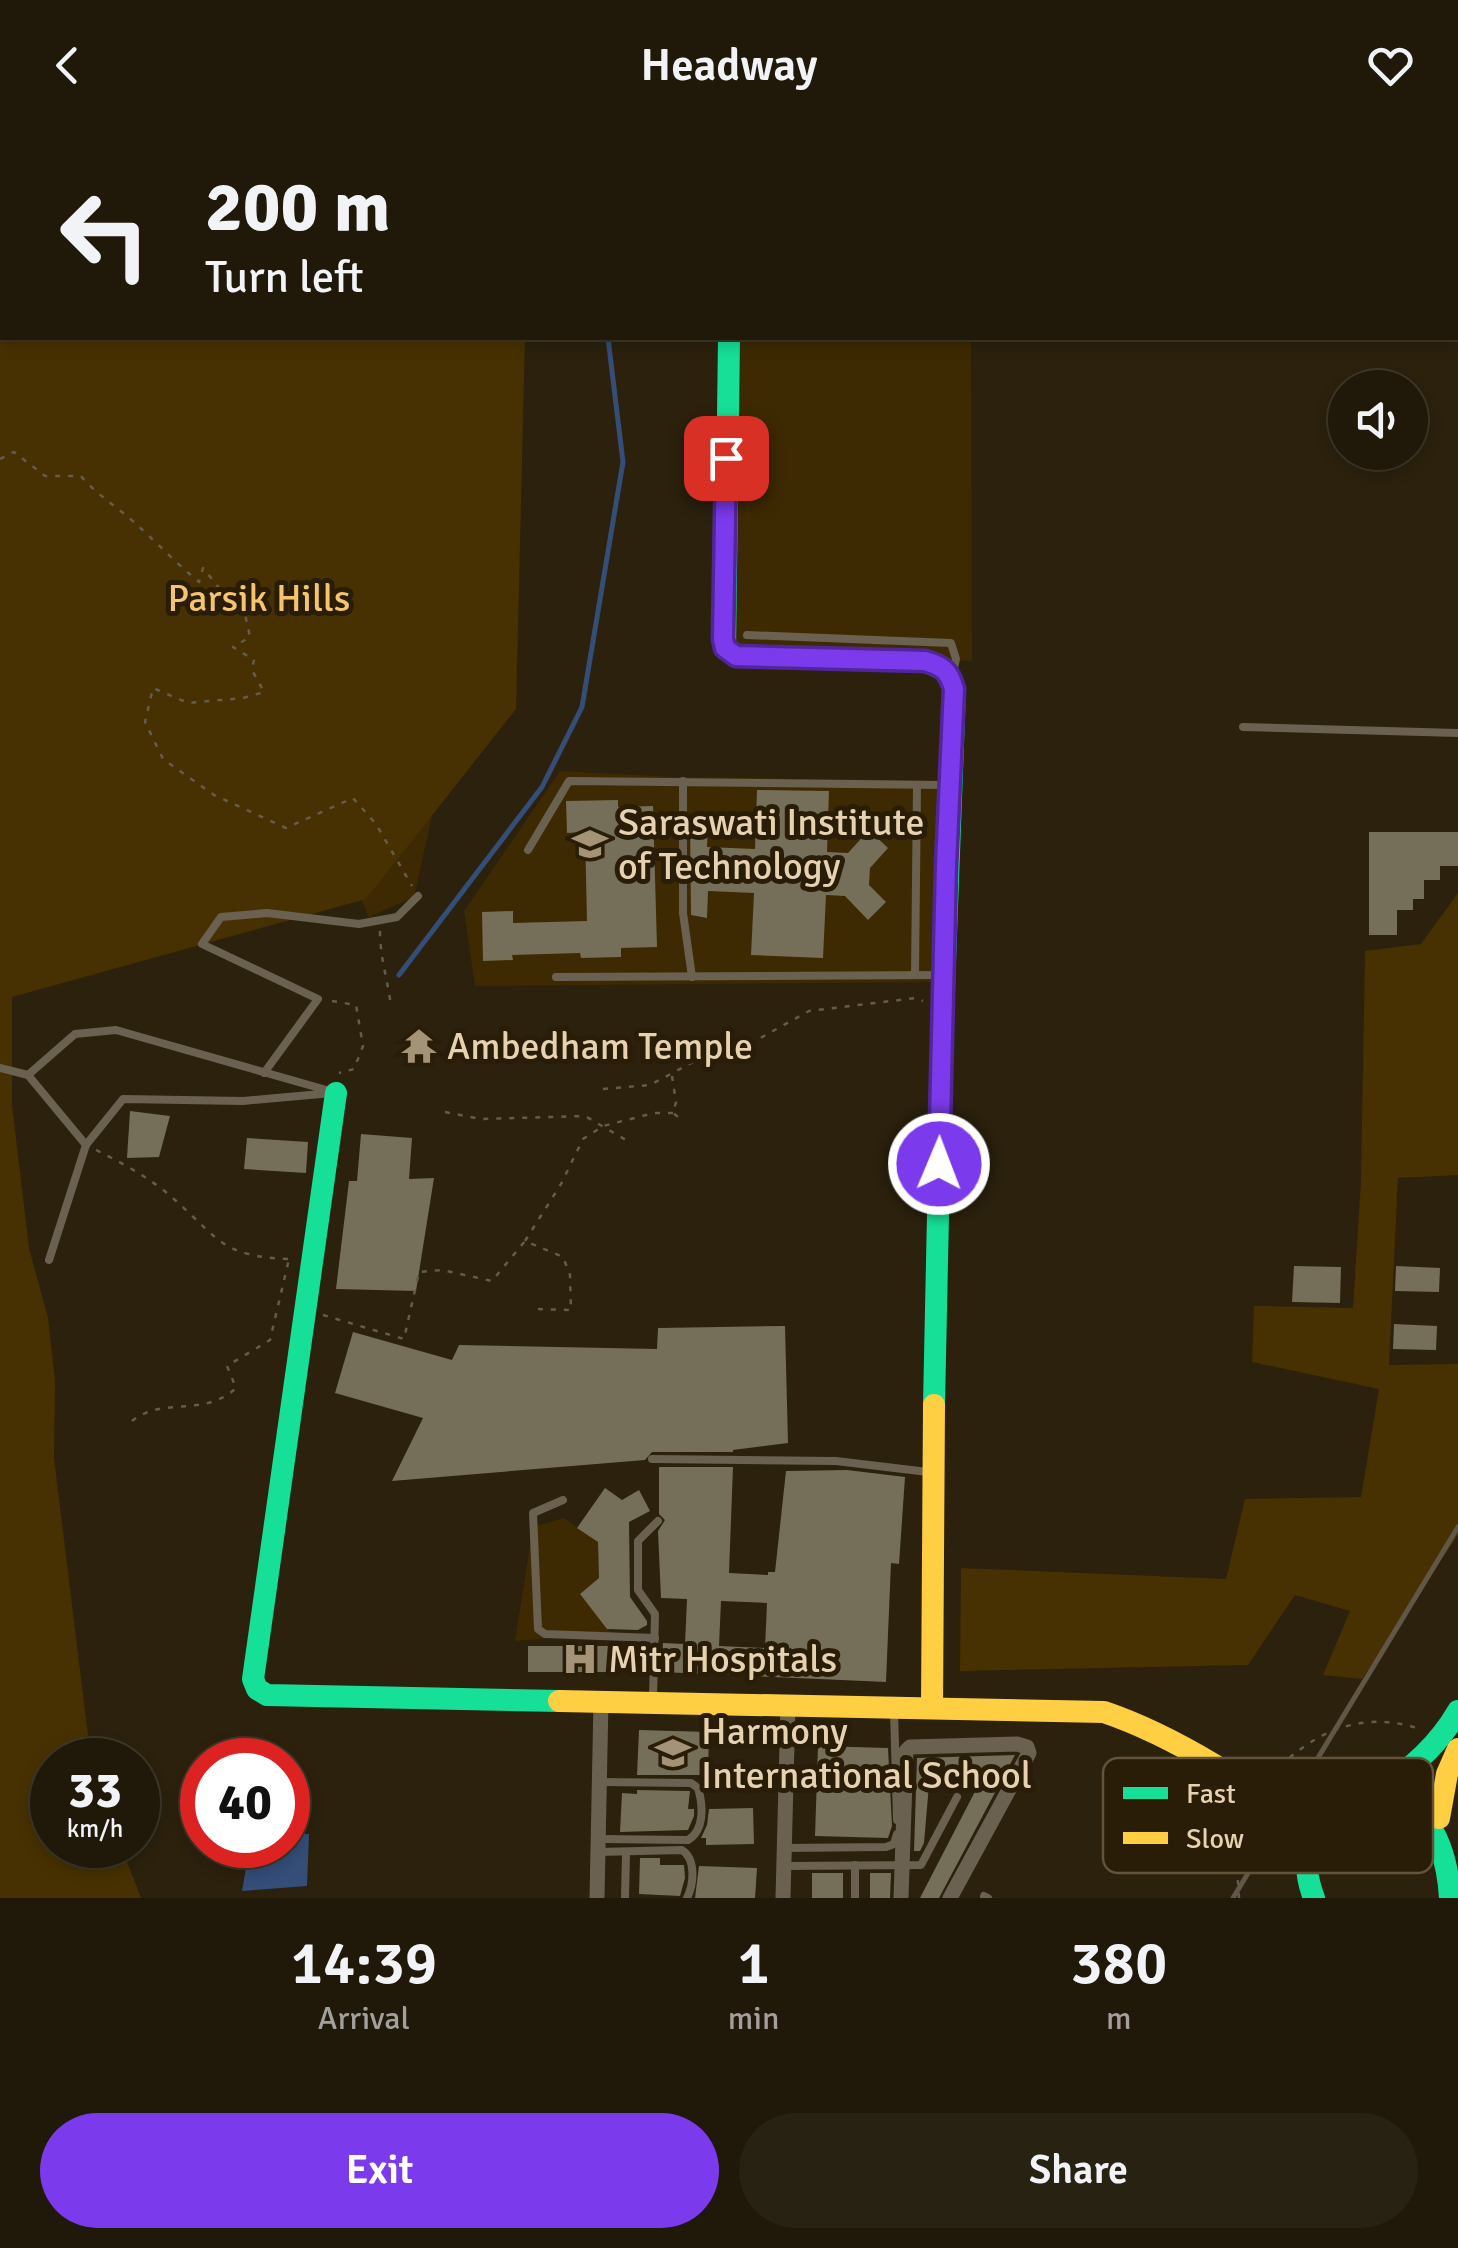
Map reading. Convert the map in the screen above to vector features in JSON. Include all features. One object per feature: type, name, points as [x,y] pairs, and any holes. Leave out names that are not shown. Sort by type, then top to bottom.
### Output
[{"type":"street","points":[[728,340],[725,648],[736,656],[925,661],[940,666],[954,689],[932,1473],[932,1708]]},
{"type":"street","points":[[335,1083],[253,1678],[256,1690],[267,1695],[1088,1710],[1120,1716],[1198,1758]]},
{"type":"street","points":[[597,1898],[601,1702]]},
{"type":"street","points":[[784,1898],[788,1705]]},
{"type":"street","points":[[1439,1818],[1458,1711]]},
{"type":"street","points":[[1429,1758],[1451,1743]]},
{"type":"street","points":[[901,1898],[906,1751],[910,1747],[1027,1747],[1029,1753],[950,1898]]},
{"type":"street","points":[[1433,1812],[1454,1844],[1457,1873],[1450,1898]]},
{"type":"street","points":[[1307,1873],[1314,1898]]},
{"type":"lane","points":[[748,635],[951,643],[956,658],[952,680]]},
{"type":"lane","points":[[1243,727],[1458,733]]},
{"type":"lane","points":[[528,850],[569,781],[950,785]]},
{"type":"lane","points":[[683,781],[683,913],[692,977]]},
{"type":"lane","points":[[915,975],[917,785]]},
{"type":"lane","points":[[264,1072],[318,999],[202,944],[221,917],[266,912],[359,924],[398,917],[418,896]]},
{"type":"lane","points":[[556,976],[944,976]]},
{"type":"lane","points":[[28,1075],[75,1034],[116,1030],[264,1072],[335,1083]]},
{"type":"lane","points":[[0,1068],[28,1075],[86,1146]]},
{"type":"lane","points":[[49,1260],[86,1146],[123,1099],[243,1101],[335,1083]]},
{"type":"lane","points":[[652,1459],[836,1461],[932,1473]]},
{"type":"lane","points":[[563,1500],[533,1512],[538,1629],[545,1634],[656,1638]]},
{"type":"lane","points":[[653,1702],[655,1614],[638,1590],[638,1541],[658,1520]]},
{"type":"lane","points":[[785,1848],[894,1844],[894,1708]]},
{"type":"lane","points":[[598,1846],[688,1840],[697,1835],[700,1827],[700,1796],[691,1783],[600,1782]]},
{"type":"lane","points":[[784,1866],[921,1865],[957,1797]]},
{"type":"lane","points":[[598,1846],[626,1852],[688,1853],[692,1859],[687,1898]]},
{"type":"lane","points":[[625,1898],[626,1852]]},
{"type":"lane","points":[[855,1865],[855,1898]]},
{"type":"path","points":[[0,458],[14,452],[45,476],[81,476],[98,496],[134,522],[199,582],[203,568],[223,593],[248,602],[245,614],[250,636],[233,647],[254,660],[252,670],[264,692],[188,703],[152,688],[145,722],[163,760],[214,795],[286,828],[353,798],[376,824],[418,896]]},
{"type":"path","points":[[382,920],[380,963],[388,975],[391,1007]]},
{"type":"path","points":[[603,1088],[650,1085],[693,1062],[728,1056],[809,1011],[916,998],[943,1010]]},
{"type":"path","points":[[318,999],[356,1005],[361,1020],[364,1046],[354,1068],[335,1083]]},
{"type":"path","points":[[672,1075],[676,1102],[673,1114]]},
{"type":"path","points":[[446,1112],[480,1119],[585,1116],[626,1140]]},
{"type":"path","points":[[306,1310],[404,1339],[419,1272],[442,1270],[492,1280],[525,1241],[561,1184],[583,1139],[603,1126],[654,1113],[673,1114],[682,1120]]},
{"type":"path","points":[[86,1146],[134,1170],[174,1198],[219,1243],[254,1257],[289,1259],[311,1272]]},
{"type":"path","points":[[525,1241],[563,1258],[570,1275],[572,1310],[538,1309]]},
{"type":"path","points":[[132,1422],[141,1414],[164,1408],[223,1400],[236,1388],[227,1366],[270,1340],[289,1259]]},
{"type":"path","points":[[1288,1758],[1330,1731],[1368,1722],[1408,1725],[1451,1743]]},
{"type":"path","points":[[1237,1873],[1239,1898]]},
{"type":"shaded area","points":[[738,340],[971,340],[972,661],[725,648]]},
{"type":"shaded area","points":[[560,771],[673,777],[938,781],[936,982],[475,986],[464,911]]},
{"type":"shaded area","points":[[433,811],[414,897],[369,917],[341,855]]},
{"type":"shaded area","points":[[564,1518],[598,1542],[599,1578],[580,1594],[611,1633],[515,1641],[533,1527]]},
{"type":"green space","name":"Parsik Hills","points":[[0,340],[525,340],[516,709],[366,899],[12,997],[12,1105],[29,1248],[48,1318],[55,1380],[54,1458],[88,1738],[30,1738],[30,1868],[129,1868],[141,1898],[0,1898]]},
{"type":"green space","points":[[1458,893],[1458,1175],[1398,1178],[1389,1365],[1458,1364],[1458,1535],[1362,1679],[1323,1675],[1350,1611],[1295,1595],[1248,1665],[960,1671],[961,1568],[1226,1579],[1245,1499],[1361,1497],[1379,1389],[1252,1362],[1254,1306],[1353,1308],[1361,1181],[1365,951],[1421,944]]},
{"type":"water","points":[[246,1868],[308,1868],[307,1886],[242,1891]]},
{"type":"building","points":[[757,790],[829,791],[827,852],[848,853],[869,830],[888,848],[870,868],[869,885],[886,902],[868,920],[845,896],[826,895],[823,958],[751,955],[754,893],[708,891],[707,918],[691,915],[690,822],[708,822],[707,847],[755,849]]},
{"type":"building","points":[[618,800],[618,807],[653,806],[657,947],[621,948],[621,957],[581,958],[580,953],[512,955],[513,960],[483,961],[482,912],[513,911],[513,923],[587,921],[585,832],[567,833],[566,801]]},
{"type":"building","points":[[1369,832],[1458,832],[1458,866],[1440,866],[1440,880],[1424,880],[1424,899],[1413,899],[1413,910],[1397,910],[1397,935],[1369,935]]},
{"type":"building","points":[[130,1111],[170,1116],[159,1157],[127,1158]]},
{"type":"building","points":[[361,1134],[412,1138],[409,1179],[434,1178],[416,1291],[336,1289],[349,1181],[357,1181]]},
{"type":"building","points":[[247,1138],[308,1142],[306,1173],[244,1169]]},
{"type":"building","points":[[1294,1266],[1341,1267],[1340,1303],[1292,1302]]},
{"type":"building","points":[[1396,1266],[1440,1268],[1439,1292],[1395,1291]]},
{"type":"building","points":[[1394,1324],[1437,1326],[1436,1350],[1393,1349]]},
{"type":"building","points":[[785,1326],[788,1443],[733,1452],[652,1452],[645,1460],[392,1481],[423,1418],[335,1393],[353,1332],[452,1360],[459,1345],[657,1349],[658,1328]]},
{"type":"building","points":[[659,1467],[733,1467],[729,1573],[768,1575],[775,1572],[786,1471],[847,1470],[905,1477],[899,1564],[891,1563],[886,1682],[661,1672],[663,1643],[685,1644],[687,1599],[661,1598],[658,1531],[665,1520],[659,1514]],"holes":[[[721,1601],[767,1603],[765,1648],[719,1646]]]},
{"type":"building","points":[[605,1488],[622,1500],[639,1490],[650,1511],[629,1522],[630,1597],[647,1621],[638,1630],[607,1629],[580,1594],[599,1578],[598,1542],[577,1528]]},
{"type":"building","name":"Mitr Hospitals","points":[[528,1646],[631,1646],[631,1672],[528,1672]]},
{"type":"building","name":"Harmony International School","points":[[639,1730],[709,1732],[708,1775],[637,1775]]},
{"type":"building","points":[[818,1746],[888,1748],[892,1826],[888,1838],[815,1836]]},
{"type":"building","points":[[1015,1755],[939,1898],[920,1898],[983,1776],[930,1773],[924,1843],[920,1851],[914,1851],[917,1758]]},
{"type":"building","points":[[637,1790],[690,1791],[688,1809],[694,1809],[694,1816],[688,1830],[620,1832],[622,1793],[637,1794]]},
{"type":"building","points":[[753,1808],[754,1844],[706,1845],[706,1838],[701,1838],[709,1809]]},
{"type":"building","points":[[640,1858],[660,1858],[660,1865],[684,1865],[680,1896],[639,1894]]},
{"type":"building","points":[[699,1866],[757,1868],[755,1898],[695,1898]]},
{"type":"building","points":[[812,1873],[843,1873],[843,1898],[812,1898]]},
{"type":"building","points":[[870,1873],[891,1873],[890,1898],[870,1898]]},
{"type":"waterway","points":[[399,975],[542,787],[582,707],[623,462],[608,340]]},
{"type":"railway","points":[[1318,1758],[1458,1527]]},
{"type":"railway","points":[[1233,1898],[1248,1873]]},
{"type":"traffic: fast","points":[[729,340],[725,648],[736,656],[925,661],[944,670],[955,689],[934,1405]]},
{"type":"traffic: fast","points":[[336,1093],[253,1679],[257,1689],[267,1695],[559,1701]]},
{"type":"traffic: fast","points":[[1420,1758],[1458,1711]]},
{"type":"traffic: fast","points":[[1433,1835],[1440,1846],[1450,1898]]},
{"type":"traffic: fast","points":[[1309,1873],[1314,1898]]},
{"type":"traffic: slow","points":[[932,1708],[934,1405]]},
{"type":"traffic: slow","points":[[559,1701],[1104,1712],[1202,1758]]},
{"type":"traffic: slow","points":[[1439,1818],[1447,1774],[1458,1749]]},
{"type":"place","name":"Saraswati Institute of Technology","points":[[590,844]]},
{"type":"place","name":"Ambedham Temple","points":[[419,1046]]},
{"type":"place","name":"Mitr Hospitals","points":[[580,1659]]},
{"type":"place","name":"Harmony International School","points":[[673,1753]]},
{"type":"route","points":[[726,458],[725,648],[736,656],[925,661],[950,674],[954,689],[939,1164]]}]
